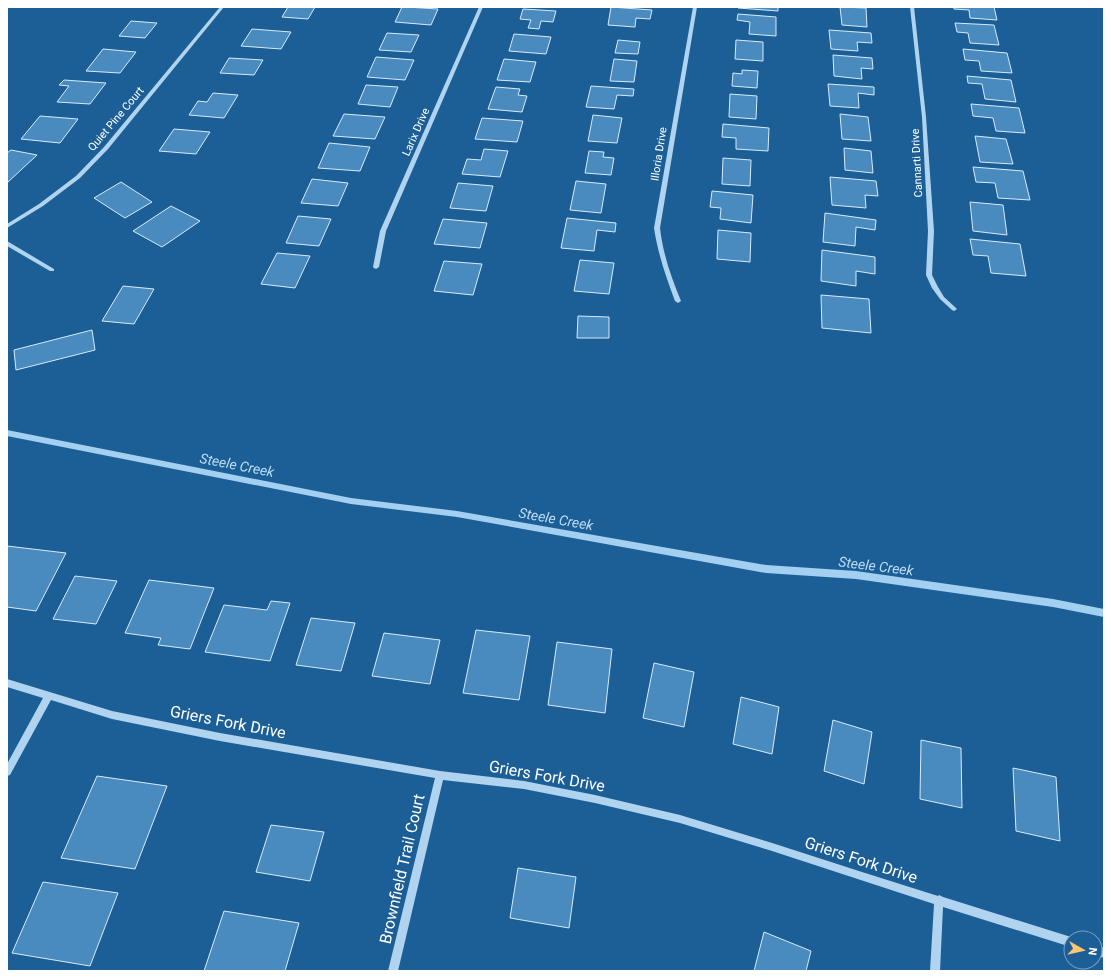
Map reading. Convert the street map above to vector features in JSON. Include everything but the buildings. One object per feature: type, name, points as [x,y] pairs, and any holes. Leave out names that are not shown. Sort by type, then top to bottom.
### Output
[{"type":"street","name":"Quiet Pine Court","points":[[7,226],[72,182],[97,158],[222,7]]},
{"type":"street","name":"Larix Drive","points":[[376,266],[383,232],[481,7]]},
{"type":"street","name":"Illoria Drive","points":[[678,301],[659,249],[657,228],[695,7]]},
{"type":"street","name":"Cannarti Drive","points":[[912,7],[925,132],[931,231],[929,275],[942,298],[954,309]]},
{"type":"street","points":[[7,243],[52,270]]},
{"type":"street","name":"Griers Fork Drive","points":[[7,683],[48,697],[112,715],[213,735],[440,775],[524,785],[594,799],[680,819],[1063,939]]},
{"type":"street","points":[[7,772],[48,697]]},
{"type":"street","name":"Brownfield Trail Court","points":[[393,971],[440,775]]},
{"type":"street","points":[[935,971],[939,900]]},
{"type":"waterway","name":"Steele Creek","points":[[7,433],[351,501],[457,514],[766,569],[856,575],[1053,603],[1104,613]]}]
